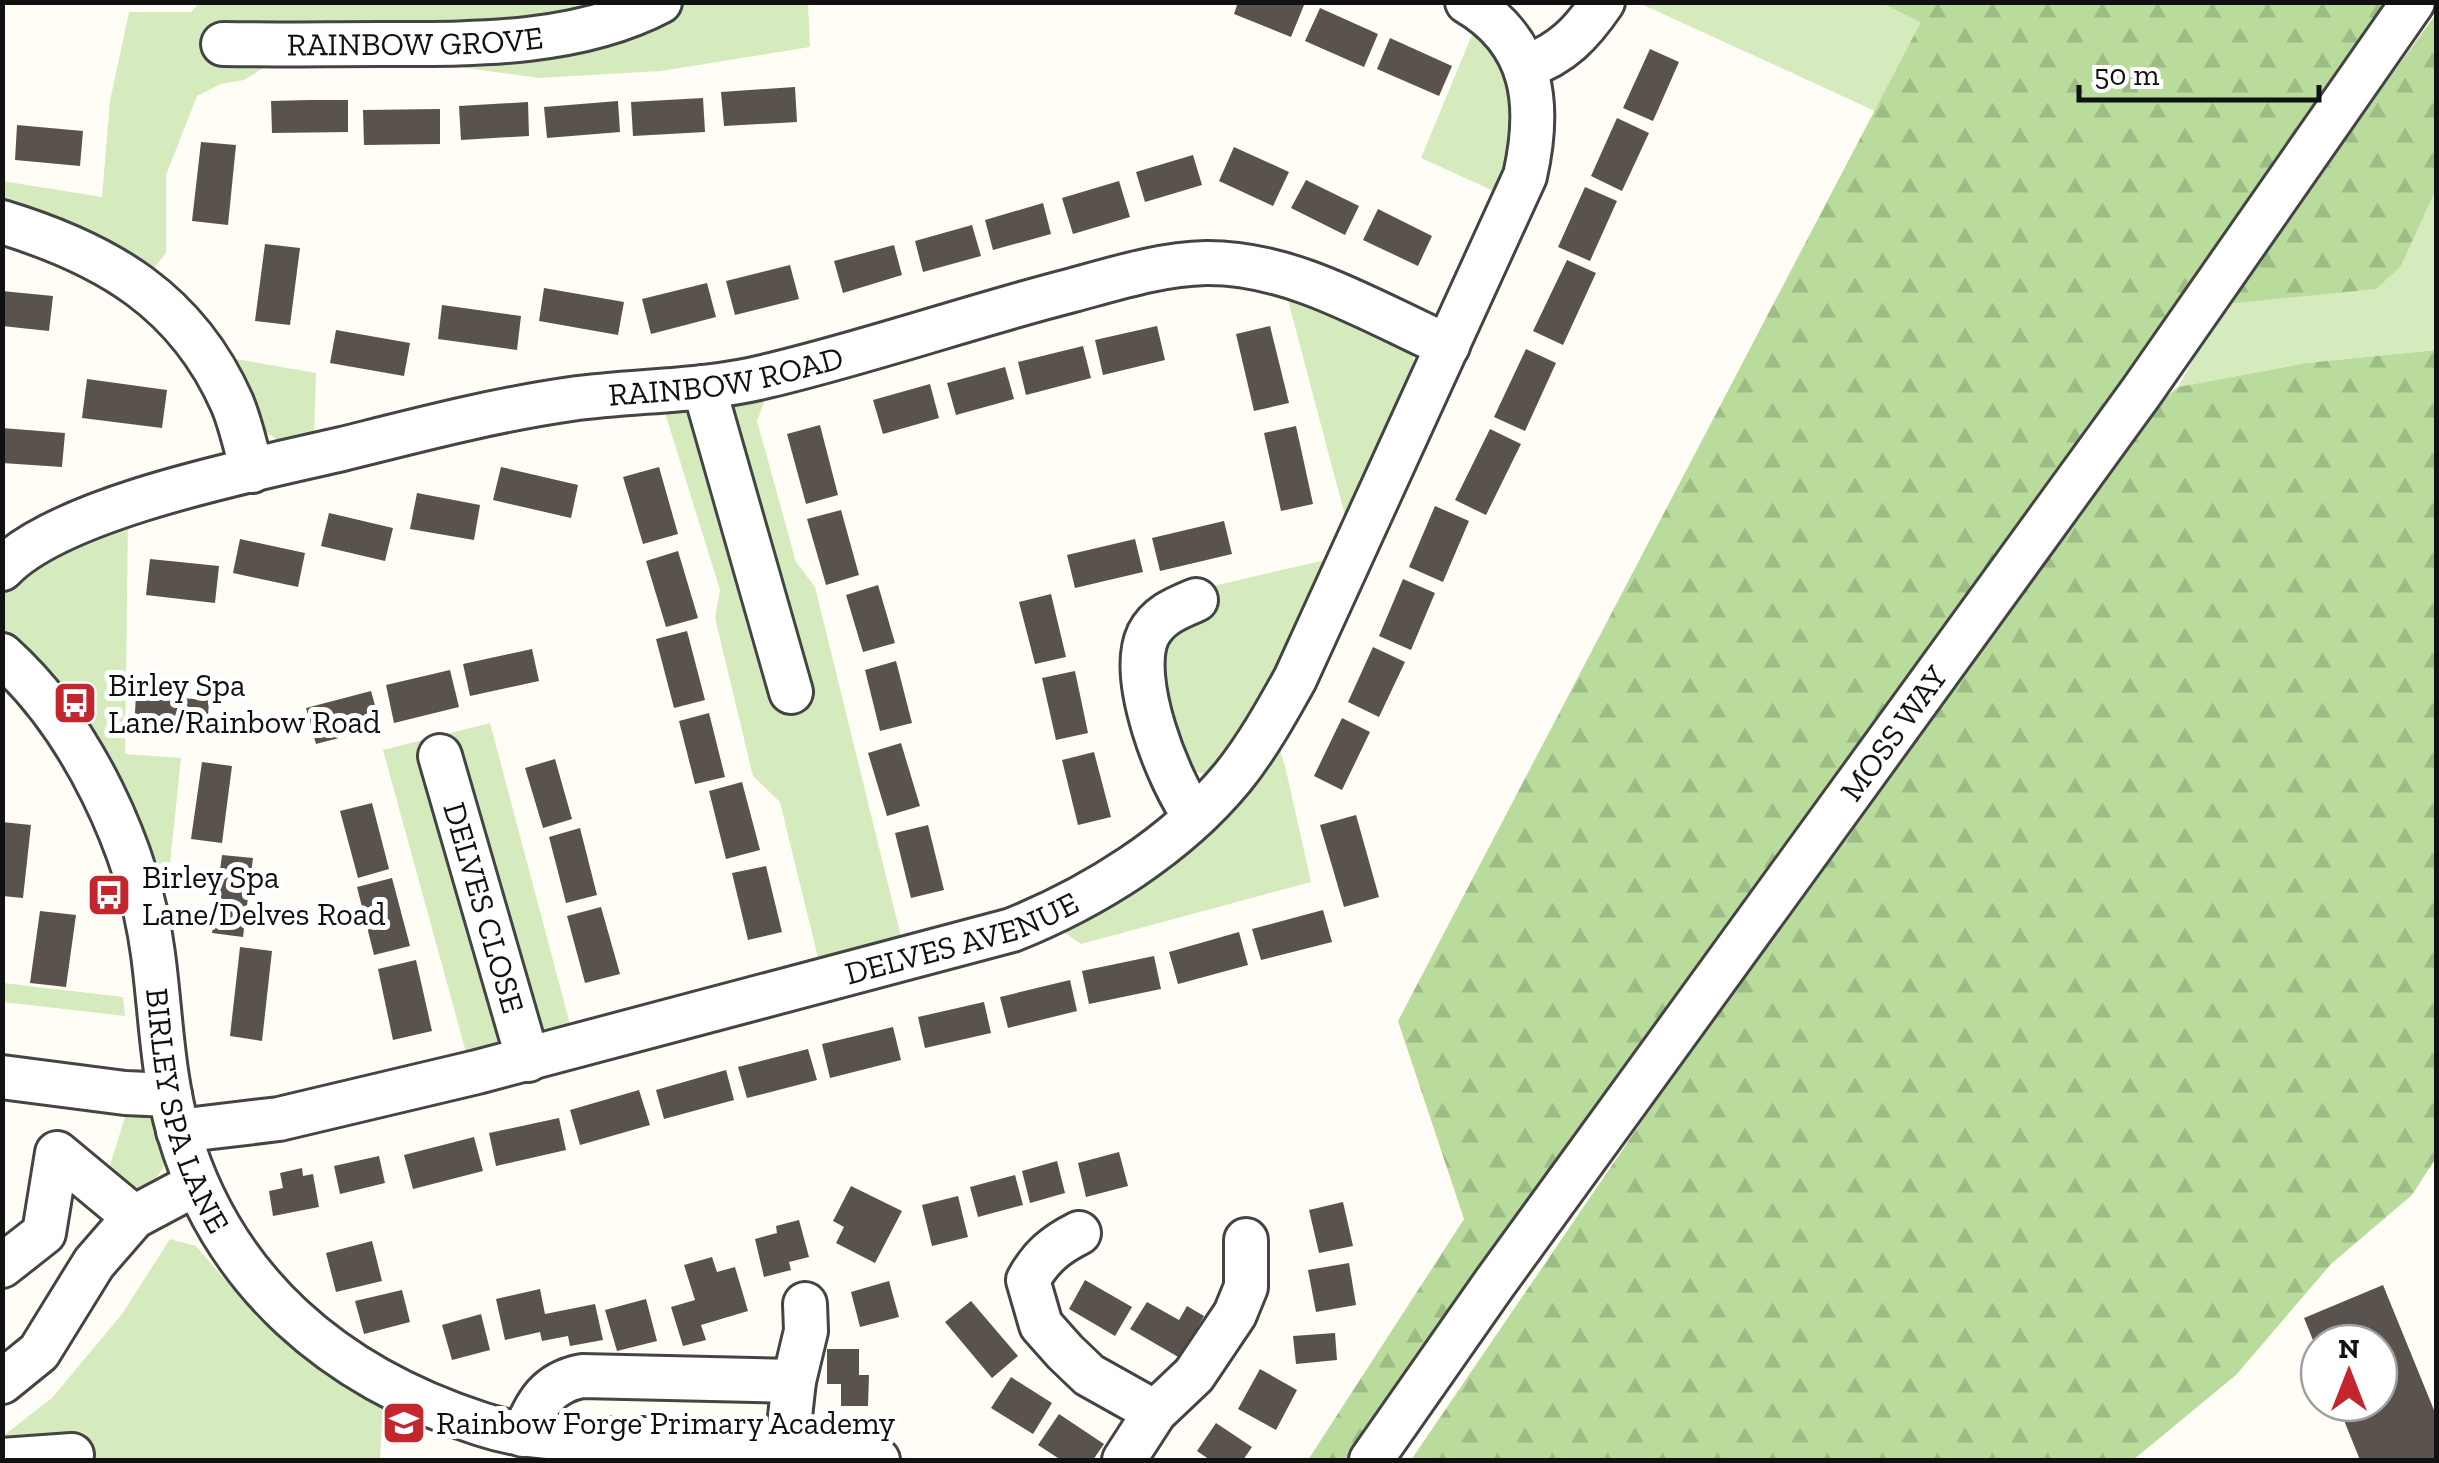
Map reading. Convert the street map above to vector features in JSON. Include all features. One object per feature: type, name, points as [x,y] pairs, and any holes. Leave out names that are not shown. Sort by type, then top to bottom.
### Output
[{"type":"street","name":"RAINBOW GROVE","points":[[223,44],[452,44],[526,38],[590,28],[660,2]]},
{"type":"street","points":[[1467,2],[1486,13],[1505,32],[1519,51],[1524,67],[1562,51],[1581,35],[1603,2]]},
{"type":"street","name":"MOSS WAY","points":[[1371,1460],[1494,1284],[2142,391],[2413,2]]},
{"type":"street","name":"DELVES AVENUE","points":[[2,1078],[136,1094],[174,1113],[279,1120],[528,1060],[1012,930],[1076,901],[1146,856],[1196,817],[1232,778],[1265,733],[1295,679],[1525,176],[1532,143],[1533,102],[1524,67]]},
{"type":"street","points":[[2,222],[106,265],[154,296],[186,326],[204,350],[234,406],[252,470]]},
{"type":"street","name":"RAINBOW ROAD","points":[[2,568],[16,554],[60,529],[252,470],[521,406],[766,377],[1169,266],[1237,265],[1288,275],[1448,346]]},
{"type":"street","points":[[704,387],[791,692]]},
{"type":"street","points":[[1196,600],[1160,618],[1148,634],[1141,656],[1156,739],[1172,781],[1196,817]]},
{"type":"street","name":"BIRLEY SPA LANE","points":[[2,656],[46,704],[79,754],[112,811],[124,842],[135,872],[152,950],[174,1113],[196,1184],[220,1234],[251,1277],[320,1343],[444,1411],[523,1435],[787,1444],[878,1460]]},
{"type":"street","name":"DELVES CLOSE","points":[[440,756],[528,1060]]},
{"type":"street","points":[[2,1266],[44,1234],[57,1152],[134,1217]]},
{"type":"street","points":[[2,1382],[21,1349],[134,1217],[196,1184]]},
{"type":"street","points":[[44,1234],[69,1244],[94,1263]]},
{"type":"street","points":[[1079,1234],[1057,1245],[1038,1262],[1028,1280],[1041,1325],[1089,1375],[1155,1412]]},
{"type":"street","points":[[1124,1460],[1155,1412],[1194,1375],[1235,1314],[1246,1287],[1246,1240]]},
{"type":"street","points":[[787,1444],[794,1381],[806,1331],[805,1304]]},
{"type":"street","points":[[523,1435],[539,1400],[550,1388],[582,1376],[794,1381]]},
{"type":"street","points":[[2,1460],[72,1454]]},
{"type":"green space","points":[[200,2],[808,3],[810,47],[661,71],[539,78],[407,60],[275,61],[244,80],[221,84],[197,96],[166,175],[166,253],[152,271],[3,209],[2,181],[102,197],[110,101],[129,12],[191,12]]},
{"type":"green space","points":[[1639,3],[1881,3],[1922,21],[1875,111]]},
{"type":"green space","points":[[1881,3],[2395,3],[2133,366],[1979,597],[1347,1460],[1308,1460],[1464,1219],[1398,1021],[1921,22]]},
{"type":"green space","points":[[2436,14],[2436,190],[2401,266],[2376,289],[2224,304]]},
{"type":"green space","points":[[1474,30],[1496,51],[1511,77],[1514,157],[1498,193],[1421,158]]},
{"type":"green space","points":[[2436,190],[2436,350],[2306,363],[2178,387],[2224,304],[2401,266]]},
{"type":"green space","points":[[1285,289],[1412,351],[1415,371],[1347,523]]},
{"type":"green space","points":[[2436,350],[2436,1158],[2412,1195],[2331,1264],[2236,1375],[2133,1460],[1411,1460],[1711,1020],[2148,413],[2178,387],[2306,363]]},
{"type":"green space","points":[[230,358],[316,373],[314,437],[286,445],[254,425]]},
{"type":"green space","points":[[768,392],[757,421],[796,562],[815,587],[903,945],[819,962],[780,802],[753,776],[715,618],[720,590],[662,403]]},
{"type":"green space","points":[[128,518],[125,754],[181,758],[168,882],[96,749],[53,686],[3,629],[2,537],[8,541]]},
{"type":"green space","points":[[1334,558],[1266,707],[1285,766],[1311,882],[1081,944],[1058,928],[1225,806],[1205,774],[1189,770],[1178,759],[1156,641],[1215,600],[1213,586]]},
{"type":"green space","points":[[490,723],[572,1032],[467,1056],[383,750]]},
{"type":"green space","points":[[3,983],[123,997],[125,1016],[3,1002]]},
{"type":"green space","points":[[127,1110],[159,1116],[170,1158],[148,1190],[134,1192],[109,1169]]},
{"type":"green space","points":[[170,1239],[196,1246],[258,1318],[308,1359],[383,1400],[380,1460],[3,1460],[3,1436],[52,1398],[122,1314]]},
{"type":"building","points":[[1238,2],[1304,5],[1291,37],[1234,14]]},
{"type":"building","points":[[1320,8],[1378,34],[1364,67],[1305,41]]},
{"type":"building","points":[[1390,38],[1452,66],[1439,96],[1377,69]]},
{"type":"building","points":[[1650,49],[1679,62],[1653,121],[1623,108]]},
{"type":"building","points":[[795,87],[797,122],[724,126],[721,92]]},
{"type":"building","points":[[703,98],[705,132],[633,136],[631,102]]},
{"type":"building","points":[[348,100],[348,132],[272,133],[271,101]]},
{"type":"building","points":[[618,101],[620,132],[547,138],[544,107]]},
{"type":"building","points":[[528,102],[529,136],[461,140],[459,106]]},
{"type":"building","points":[[440,109],[440,144],[364,145],[363,110]]},
{"type":"building","points":[[1617,118],[1649,133],[1622,191],[1591,176]]},
{"type":"building","points":[[17,125],[83,131],[80,166],[15,160]]},
{"type":"building","points":[[201,142],[236,145],[228,225],[192,221]]},
{"type":"building","points":[[1234,147],[1289,172],[1273,206],[1219,181]]},
{"type":"building","points":[[1193,155],[1202,185],[1145,202],[1136,172]]},
{"type":"building","points":[[1306,180],[1359,206],[1345,235],[1291,208]]},
{"type":"building","points":[[1119,181],[1130,217],[1073,234],[1062,198]]},
{"type":"building","points":[[1585,187],[1617,201],[1590,261],[1558,247]]},
{"type":"building","points":[[1043,203],[1051,234],[993,250],[985,220]]},
{"type":"building","points":[[1378,209],[1432,236],[1418,266],[1363,240]]},
{"type":"building","points":[[972,225],[981,256],[923,272],[915,241]]},
{"type":"building","points":[[265,244],[300,248],[290,325],[255,321]]},
{"type":"building","points":[[894,245],[902,275],[843,293],[834,261]]},
{"type":"building","points":[[1567,260],[1596,273],[1563,345],[1533,331]]},
{"type":"building","points":[[790,265],[799,299],[735,315],[726,281]]},
{"type":"building","points":[[707,283],[716,317],[651,334],[642,299]]},
{"type":"building","points":[[544,288],[624,302],[618,335],[539,321]]},
{"type":"building","points":[[2,291],[53,296],[49,331],[2,326]]},
{"type":"building","points":[[442,305],[521,316],[517,350],[438,339]]},
{"type":"building","points":[[1157,326],[1165,360],[1103,375],[1095,340]]},
{"type":"building","points":[[1270,326],[1289,403],[1254,411],[1236,334]]},
{"type":"building","points":[[336,330],[410,343],[404,376],[330,363]]},
{"type":"building","points":[[1083,346],[1091,378],[1026,395],[1018,362]]},
{"type":"building","points":[[1526,349],[1556,363],[1525,431],[1494,417]]},
{"type":"building","points":[[1005,367],[1014,399],[956,415],[947,383]]},
{"type":"building","points":[[87,379],[167,390],[162,428],[82,418]]},
{"type":"building","points":[[930,384],[939,418],[883,434],[873,400]]},
{"type":"building","points":[[820,425],[838,495],[806,504],[787,434]]},
{"type":"building","points":[[1296,426],[1313,504],[1281,511],[1264,433]]},
{"type":"building","points":[[2,428],[65,433],[62,467],[2,463]]},
{"type":"building","points":[[1490,429],[1521,444],[1486,515],[1455,500]]},
{"type":"building","points":[[501,467],[578,485],[571,518],[493,500]]},
{"type":"building","points":[[659,467],[678,534],[643,544],[623,477]]},
{"type":"building","points":[[417,493],[480,505],[474,540],[410,529]]},
{"type":"building","points":[[1435,506],[1469,521],[1443,582],[1409,567]]},
{"type":"building","points":[[841,510],[859,575],[826,585],[807,519]]},
{"type":"building","points":[[329,513],[393,528],[385,561],[321,546]]},
{"type":"building","points":[[1224,521],[1232,554],[1160,571],[1152,538]]},
{"type":"building","points":[[240,539],[305,553],[298,587],[233,573]]},
{"type":"building","points":[[1135,539],[1143,572],[1075,588],[1067,555]]},
{"type":"building","points":[[678,551],[698,618],[666,627],[646,561]]},
{"type":"building","points":[[150,559],[219,566],[215,603],[146,595]]},
{"type":"building","points":[[1403,579],[1435,593],[1411,650],[1379,636]]},
{"type":"building","points":[[878,585],[895,643],[863,652],[846,595]]},
{"type":"building","points":[[1051,594],[1066,657],[1035,664],[1019,602]]},
{"type":"building","points":[[687,631],[705,700],[674,708],[656,639]]},
{"type":"building","points":[[1373,647],[1405,662],[1379,717],[1348,702]]},
{"type":"building","points":[[532,649],[539,681],[470,696],[463,664]]},
{"type":"building","points":[[896,661],[912,723],[880,731],[865,670]]},
{"type":"building","points":[[450,670],[459,707],[394,723],[386,685]]},
{"type":"building","points":[[1075,671],[1088,733],[1056,740],[1042,678]]},
{"type":"building","points":[[371,691],[381,727],[316,744],[306,708]]},
{"type":"building","points":[[136,695],[209,700],[207,733],[134,729]]},
{"type":"building","points":[[709,713],[725,777],[695,784],[679,721]]},
{"type":"building","points":[[1342,718],[1370,732],[1342,790],[1314,776]]},
{"type":"building","points":[[901,743],[920,806],[887,816],[868,753]]},
{"type":"building","points":[[1094,752],[1111,817],[1078,825],[1062,760]]},
{"type":"building","points":[[555,759],[572,819],[543,828],[525,768]]},
{"type":"building","points":[[202,762],[232,766],[222,843],[191,839]]},
{"type":"building","points":[[742,782],[760,850],[726,859],[709,791]]},
{"type":"building","points":[[372,803],[389,869],[358,878],[340,811]]},
{"type":"building","points":[[1356,815],[1379,897],[1344,907],[1320,825]]},
{"type":"building","points":[[2,822],[31,825],[23,898],[2,896]]},
{"type":"building","points":[[928,825],[944,890],[911,898],[895,833]]},
{"type":"building","points":[[580,828],[597,895],[566,903],[549,837]]},
{"type":"building","points":[[222,855],[253,858],[243,937],[212,933]]},
{"type":"building","points":[[766,866],[782,932],[748,940],[732,873]]},
{"type":"building","points":[[392,878],[410,946],[374,955],[357,887]]},
{"type":"building","points":[[601,907],[620,974],[585,983],[567,916]]},
{"type":"building","points":[[1323,910],[1332,942],[1261,960],[1252,929]]},
{"type":"building","points":[[40,911],[76,915],[66,987],[30,983]]},
{"type":"building","points":[[1239,932],[1248,965],[1178,984],[1169,952]]},
{"type":"building","points":[[240,947],[272,951],[262,1041],[230,1036]]},
{"type":"building","points":[[1154,956],[1161,989],[1089,1004],[1082,971]]},
{"type":"building","points":[[416,960],[432,1031],[393,1040],[378,969]]},
{"type":"building","points":[[1070,980],[1077,1011],[1008,1028],[1000,997]]},
{"type":"building","points":[[984,1002],[991,1033],[925,1048],[918,1017]]},
{"type":"building","points":[[893,1027],[901,1060],[830,1078],[822,1044]]},
{"type":"building","points":[[808,1049],[817,1080],[747,1098],[738,1067]]},
{"type":"building","points":[[726,1070],[734,1100],[664,1119],[656,1090]]},
{"type":"building","points":[[639,1090],[650,1125],[580,1145],[570,1110]]},
{"type":"building","points":[[559,1118],[566,1150],[496,1166],[489,1133]]},
{"type":"building","points":[[474,1137],[483,1171],[413,1189],[404,1155]]},
{"type":"building","points":[[1119,1152],[1128,1186],[1086,1197],[1078,1163]]},
{"type":"building","points":[[379,1156],[385,1183],[340,1194],[334,1166]]},
{"type":"building","points":[[1057,1161],[1065,1193],[1030,1203],[1022,1171]]},
{"type":"building","points":[[302,1168],[303,1176],[313,1174],[319,1207],[273,1216],[269,1191],[283,1188],[280,1173]]},
{"type":"building","points":[[1015,1175],[1023,1205],[978,1217],[970,1187]]},
{"type":"building","points":[[851,1186],[902,1211],[875,1263],[836,1243],[844,1227],[833,1221]]},
{"type":"building","points":[[958,1196],[968,1237],[932,1246],[922,1205]]},
{"type":"building","points":[[1343,1202],[1353,1246],[1319,1253],[1309,1210]]},
{"type":"building","points":[[799,1220],[809,1257],[789,1262],[791,1270],[764,1277],[755,1239],[777,1233],[776,1226]]},
{"type":"building","points":[[372,1241],[382,1281],[336,1292],[326,1253]]},
{"type":"building","points":[[712,1257],[717,1272],[735,1267],[748,1311],[701,1325],[706,1340],[683,1346],[671,1307],[695,1300],[684,1265]]},
{"type":"building","points":[[1349,1263],[1356,1305],[1316,1312],[1308,1270]]},
{"type":"building","points":[[1085,1280],[1132,1307],[1115,1336],[1069,1309]]},
{"type":"building","points":[[889,1281],[899,1317],[860,1327],[851,1292]]},
{"type":"building","points":[[2383,1285],[2398,1323],[2306,1323],[2304,1318]]},
{"type":"building","points":[[540,1289],[545,1314],[595,1304],[603,1340],[570,1346],[568,1336],[542,1341],[540,1332],[505,1340],[496,1299]]},
{"type":"building","points":[[402,1290],[410,1322],[364,1334],[355,1301]]},
{"type":"building","points":[[646,1299],[657,1341],[617,1351],[605,1310]]},
{"type":"building","points":[[971,1301],[1018,1356],[992,1378],[945,1322]]},
{"type":"building","points":[[1147,1302],[1179,1320],[1187,1306],[1204,1316],[1180,1358],[1130,1329]]},
{"type":"building","points":[[481,1314],[490,1350],[452,1360],[442,1325]]},
{"type":"building","points":[[2399,1324],[2436,1415],[2436,1460],[2360,1460],[2345,1423],[2399,1423]]},
{"type":"building","points":[[1335,1333],[1337,1360],[1296,1364],[1293,1336]]},
{"type":"building","points":[[827,1349],[859,1349],[859,1375],[869,1375],[868,1406],[841,1406],[841,1384],[827,1384]]},
{"type":"building","points":[[1260,1369],[1297,1390],[1276,1430],[1238,1409]]},
{"type":"building","points":[[1011,1377],[1052,1403],[1033,1434],[991,1408]]},
{"type":"building","points":[[1059,1414],[1104,1444],[1093,1460],[1061,1460],[1038,1445]]},
{"type":"building","points":[[1216,1423],[1252,1447],[1243,1460],[1210,1460],[1197,1451]]},
{"type":"place","name":"Birley Spa Lane/Rainbow Road","points":[[75,703]]},
{"type":"place","name":"Birley Spa Lane/Delves Road","points":[[109,895]]},
{"type":"place","name":"Rainbow Forge Primary Academy","points":[[404,1423]]}]
